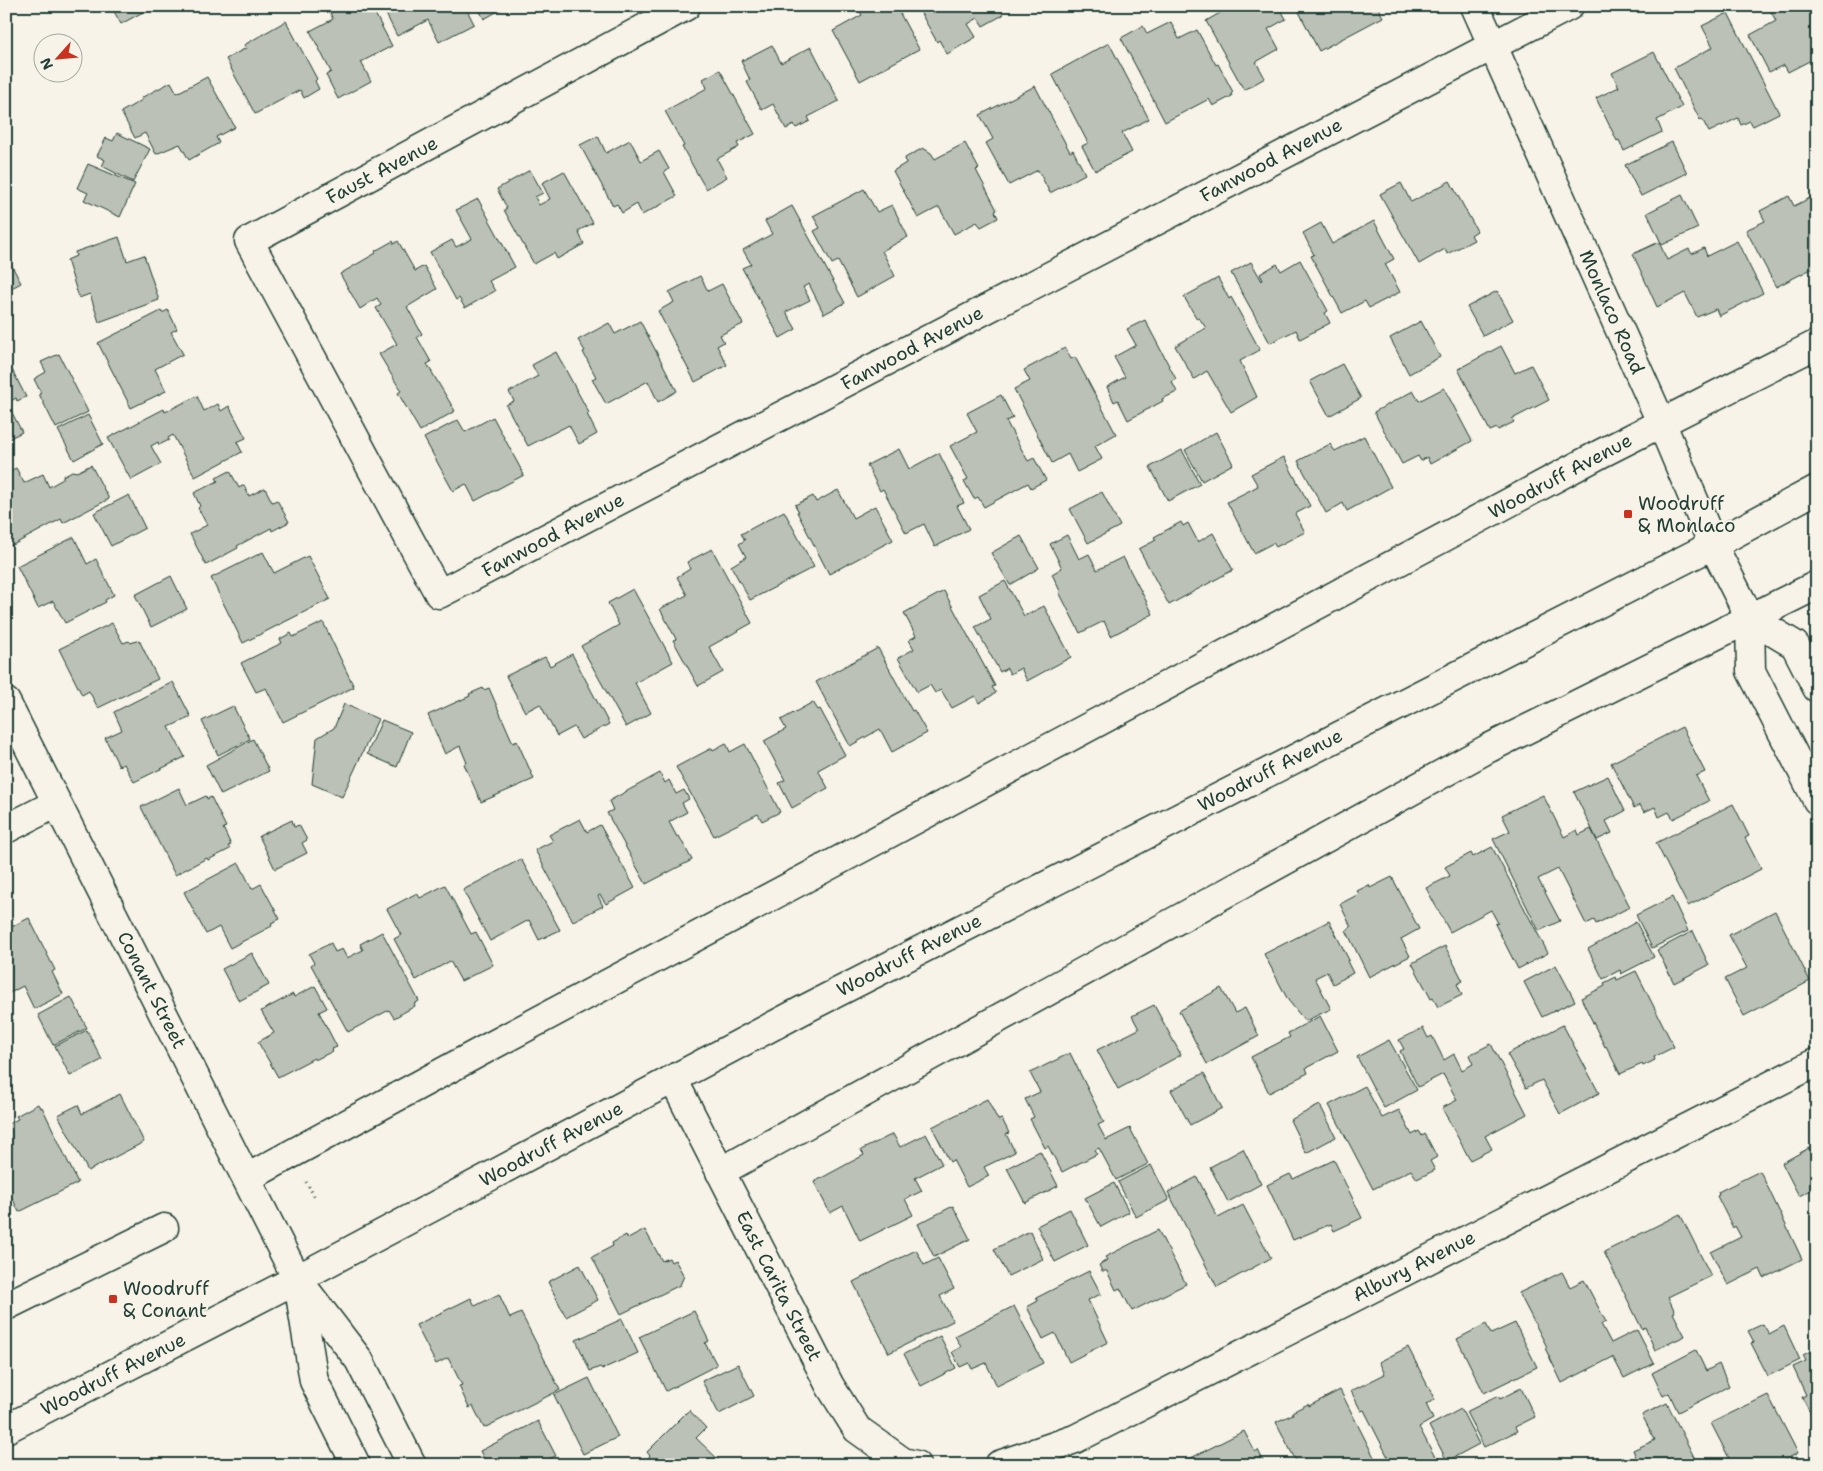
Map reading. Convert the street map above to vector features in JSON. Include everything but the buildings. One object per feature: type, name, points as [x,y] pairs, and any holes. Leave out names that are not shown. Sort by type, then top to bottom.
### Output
[{"type":"street","name":"Faust Avenue","points":[[340,413],[249,241],[686,6]]},
{"type":"street","name":"Monlaco Road","points":[[1475,6],[1661,422],[1713,545],[1750,618],[1751,671],[1817,800]]},
{"type":"street","name":"Fanwood Avenue","points":[[340,413],[439,594],[1569,6]]},
{"type":"street","name":"Woodruff Avenue","points":[[247,1178],[1661,422],[1817,344]]},
{"type":"street","name":"Woodruff Avenue","points":[[6,1429],[298,1278],[845,988],[1713,545],[1817,489]]},
{"type":"street","points":[[720,1172],[1489,748],[1817,585]]},
{"type":"street","points":[[1750,618],[1795,645],[1817,688]]},
{"type":"street","name":"Conant Street","points":[[6,702],[298,1278],[359,1360],[412,1465]]},
{"type":"street","points":[[6,829],[57,803]]},
{"type":"street","name":"Albury Avenue","points":[[1003,1464],[1075,1439],[1817,1062]]},
{"type":"street","name":"East Carita Street","points":[[674,1079],[830,1386],[857,1429],[903,1462],[916,1465]]},
{"type":"street","points":[[6,1306],[164,1228]]},
{"type":"street","name":"Conant Street","points":[[298,1278],[314,1381],[356,1465]]},
{"type":"path","points":[[305,1181],[316,1199]]},
{"type":"path","points":[[305,1193],[310,1190]]},
{"type":"place","name":"Woodruff & Monlaco","points":[[1628,514]]},
{"type":"place","name":"Woodruff & Conant","points":[[113,1299]]}]
